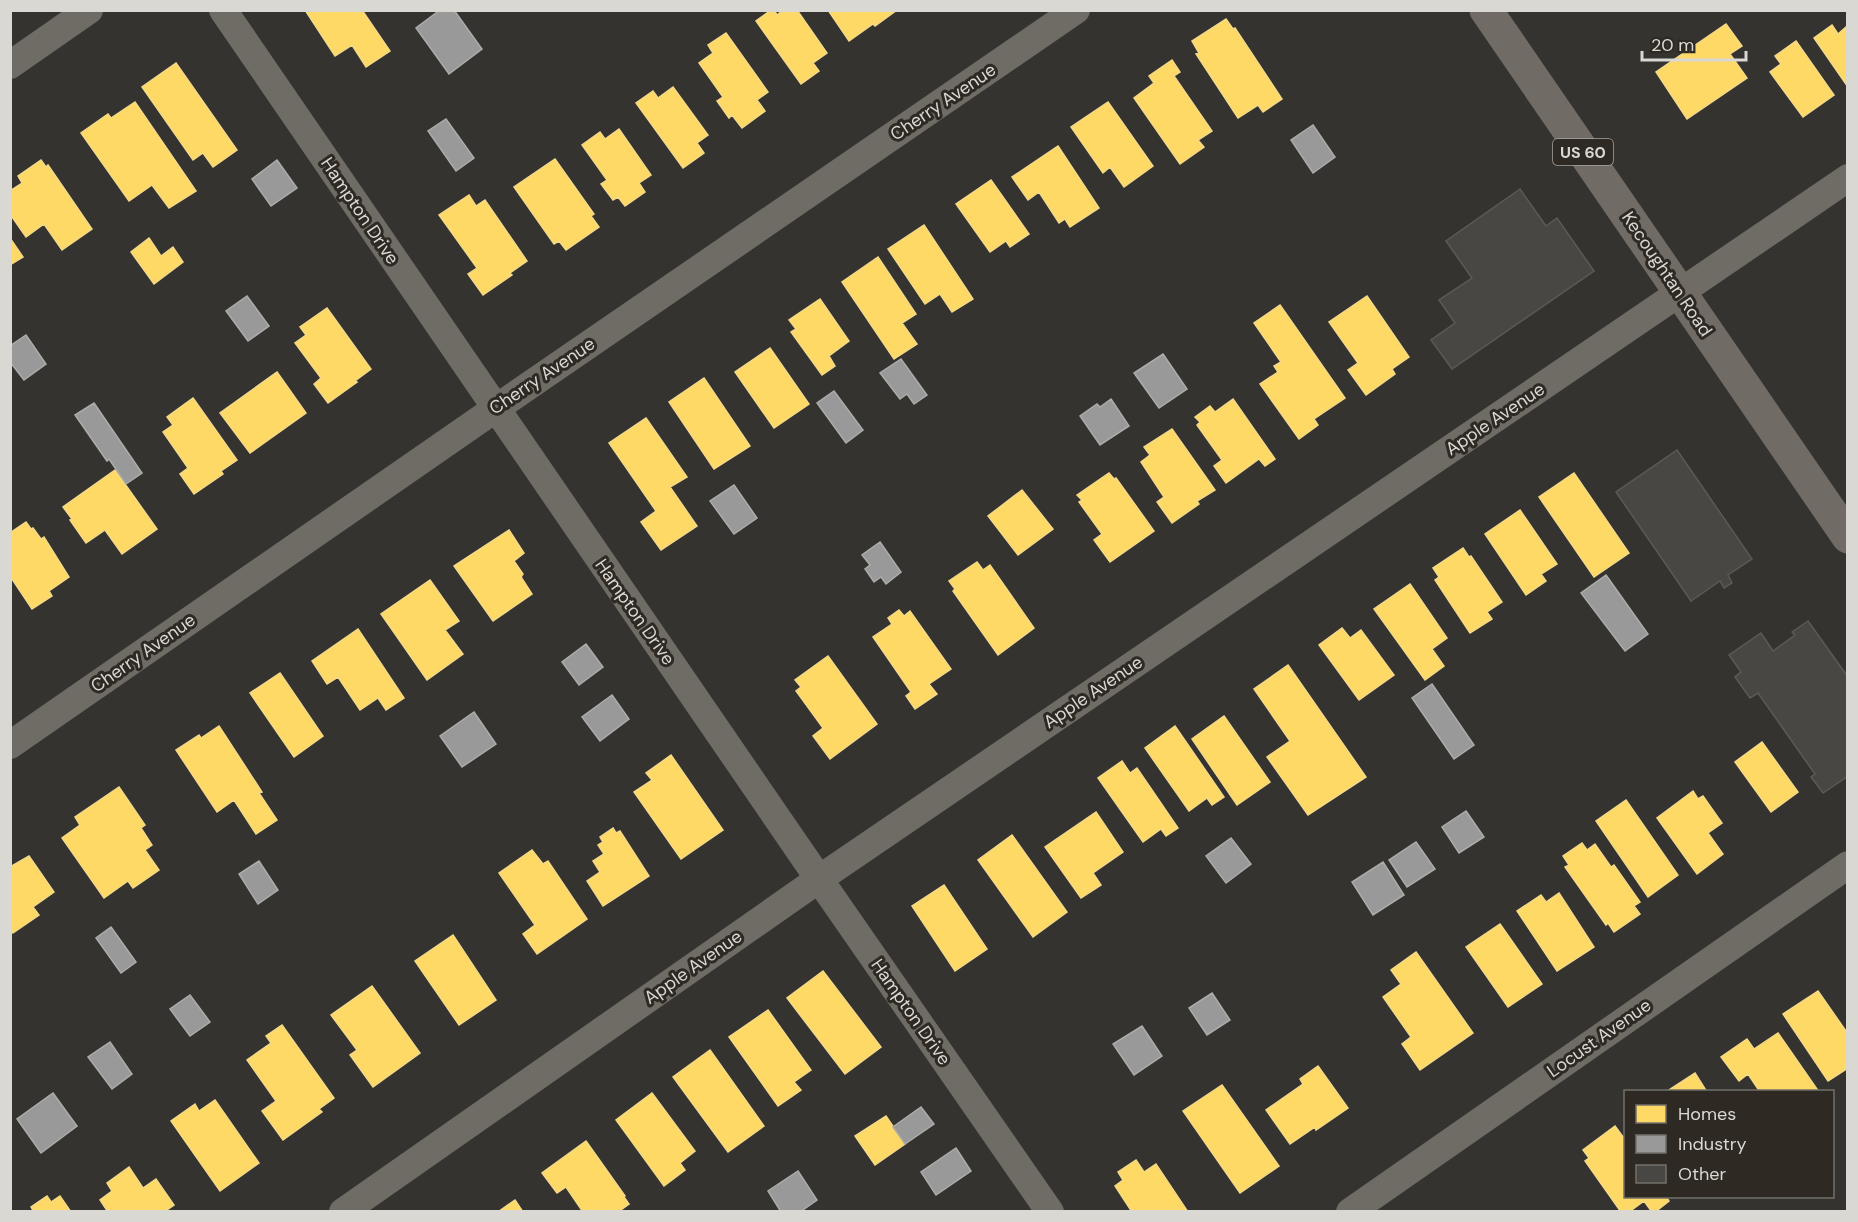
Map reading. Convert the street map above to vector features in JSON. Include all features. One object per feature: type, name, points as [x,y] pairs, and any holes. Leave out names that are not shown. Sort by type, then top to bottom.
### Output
[{"type":"main road","name":"Kecoughtan Road","points":[[1486,10],[1848,537]]},
{"type":"street","points":[[10,65],[89,10]]},
{"type":"street","name":"Hampton Drive","points":[[223,10],[495,409],[1050,1212]]},
{"type":"street","name":"Cherry Avenue","points":[[10,745],[1076,10]]},
{"type":"street","name":"Apple Avenue","points":[[343,1212],[819,879],[1848,178]]},
{"type":"street","name":"Locust Avenue","points":[[1350,1212],[1848,865]]},
{"type":"building: Homes","points":[[305,10],[362,10],[390,51],[366,67],[352,45],[335,56]]},
{"type":"building: Homes","points":[[774,10],[777,15],[783,10],[797,10],[827,53],[813,63],[819,71],[801,84],[756,21]]},
{"type":"building: Homes","points":[[828,10],[897,10],[849,41]]},
{"type":"building: Homes","points":[[1226,19],[1233,29],[1235,28],[1282,99],[1263,112],[1258,105],[1238,118],[1196,54],[1199,53],[1192,41]]},
{"type":"building: Homes","points":[[1726,24],[1742,46],[1730,54],[1747,78],[1687,119],[1656,72]]},
{"type":"building: Homes","points":[[1832,25],[1838,34],[1846,27],[1848,29],[1848,87],[1814,38]]},
{"type":"building: Homes","points":[[726,33],[768,92],[757,100],[765,111],[742,128],[732,115],[729,118],[717,101],[723,97],[699,63],[713,53],[708,45]]},
{"type":"building: Homes","points":[[1796,41],[1834,95],[1803,117],[1770,72],[1781,64],[1775,56]]},
{"type":"building: Homes","points":[[1172,60],[1180,72],[1174,76],[1212,131],[1198,140],[1204,147],[1180,164],[1134,98],[1154,83],[1149,76]]},
{"type":"building: Homes","points":[[176,63],[237,150],[213,167],[203,153],[193,160],[142,87]]},
{"type":"building: Homes","points":[[673,87],[708,135],[697,143],[704,153],[683,168],[636,103],[653,91],[658,98]]},
{"type":"building: Homes","points":[[135,102],[196,191],[169,208],[152,185],[129,201],[81,133],[108,114],[111,118]]},
{"type":"building: Homes","points":[[1108,102],[1153,166],[1124,187],[1110,167],[1103,173],[1071,127]]},
{"type":"building: Homes","points":[[619,129],[651,175],[639,183],[645,192],[625,206],[618,197],[613,200],[601,184],[607,180],[582,145],[600,132],[605,139]]},
{"type":"building: Homes","points":[[1058,146],[1099,208],[1070,227],[1065,219],[1059,223],[1039,192],[1028,200],[1012,177]]},
{"type":"building: Homes","points":[[555,159],[594,214],[591,216],[599,227],[566,250],[559,241],[554,244],[514,187]]},
{"type":"building: Homes","points":[[41,160],[46,167],[48,165],[92,229],[62,250],[44,224],[26,237],[10,214],[10,191],[22,183],[18,176]]},
{"type":"building: Homes","points":[[991,180],[1029,234],[1010,247],[1006,241],[990,252],[956,204]]},
{"type":"building: Homes","points":[[469,195],[476,206],[485,200],[527,261],[510,273],[512,275],[483,295],[468,274],[477,268],[439,215]]},
{"type":"building: Homes","points":[[924,225],[973,299],[952,312],[940,294],[925,304],[888,249]]},
{"type":"building: Homes","points":[[10,238],[23,257],[10,265]]},
{"type":"building: Homes","points":[[149,238],[161,256],[173,247],[183,262],[154,284],[131,252]]},
{"type":"building: Homes","points":[[878,257],[916,314],[902,323],[917,344],[894,359],[842,282]]},
{"type":"building: Homes","points":[[1367,296],[1409,357],[1392,369],[1395,374],[1366,395],[1348,370],[1358,363],[1329,322]]},
{"type":"building: Homes","points":[[820,299],[849,341],[829,356],[835,366],[822,375],[791,332],[796,329],[789,320]]},
{"type":"building: Homes","points":[[1280,305],[1345,398],[1314,419],[1318,425],[1299,439],[1260,384],[1278,372],[1274,366],[1281,362],[1254,323]]},
{"type":"building: Homes","points":[[327,308],[371,369],[328,403],[314,384],[321,378],[295,343],[306,335],[300,327]]},
{"type":"building: Homes","points":[[770,348],[809,404],[774,428],[735,372]]},
{"type":"building: Homes","points":[[277,372],[306,413],[250,453],[220,413]]},
{"type":"building: Homes","points":[[704,378],[750,446],[714,469],[669,402]]},
{"type":"building: Homes","points":[[193,398],[237,460],[221,471],[223,474],[194,494],[180,474],[188,468],[163,432],[173,425],[167,417]]},
{"type":"building: Homes","points":[[1233,399],[1275,459],[1265,466],[1259,459],[1226,483],[1214,466],[1222,460],[1197,425],[1200,422],[1195,417],[1210,406],[1215,412]]},
{"type":"building: Homes","points":[[646,418],[687,477],[670,487],[697,526],[661,550],[641,522],[656,511],[609,443]]},
{"type":"building: Homes","points":[[1172,429],[1215,490],[1197,501],[1199,504],[1172,523],[1157,502],[1164,497],[1141,462],[1150,455],[1144,447]]},
{"type":"building: Homes","points":[[115,470],[157,529],[122,554],[105,530],[86,543],[63,507]]},
{"type":"building: Homes","points":[[1109,473],[1114,479],[1116,478],[1154,531],[1110,562],[1094,540],[1102,534],[1079,502],[1082,500],[1077,495]]},
{"type":"building: Homes","points":[[1574,473],[1629,553],[1594,577],[1539,497]]},
{"type":"building: Homes","points":[[1022,490],[1053,529],[1018,555],[988,516]]},
{"type":"building: Homes","points":[[1520,510],[1557,564],[1541,574],[1546,581],[1526,595],[1485,534]]},
{"type":"building: Homes","points":[[26,522],[41,539],[44,537],[69,577],[49,591],[52,596],[32,609],[10,576],[10,533]]},
{"type":"building: Homes","points":[[509,530],[524,553],[514,561],[532,594],[493,621],[454,566]]},
{"type":"building: Homes","points":[[1463,548],[1469,557],[1471,556],[1502,602],[1487,612],[1492,619],[1470,633],[1435,580],[1439,577],[1433,568]]},
{"type":"building: Homes","points":[[977,562],[983,570],[990,565],[1034,628],[998,655],[953,591],[955,589],[949,581]]},
{"type":"building: Homes","points":[[430,580],[459,621],[445,630],[463,654],[427,680],[381,614]]},
{"type":"building: Homes","points":[[1410,584],[1447,638],[1432,649],[1444,666],[1425,680],[1374,609]]},
{"type":"building: Homes","points":[[899,610],[904,616],[910,611],[951,669],[929,684],[937,694],[915,709],[906,696],[911,692],[873,637],[892,624],[888,618]]},
{"type":"building: Homes","points":[[1342,628],[1350,638],[1361,630],[1394,675],[1359,700],[1319,645]]},
{"type":"building: Homes","points":[[358,629],[404,698],[386,710],[378,698],[360,710],[338,677],[327,684],[312,661]]},
{"type":"building: Homes","points":[[828,656],[877,724],[830,759],[813,736],[823,728],[796,691],[801,687],[795,680]]},
{"type":"building: Homes","points":[[1288,665],[1366,777],[1308,815],[1267,757],[1290,741],[1254,689]]},
{"type":"building: Homes","points":[[280,673],[323,736],[294,757],[250,693]]},
{"type":"building: Homes","points":[[1224,716],[1270,782],[1237,805],[1192,739]]},
{"type":"building: Homes","points":[[219,726],[262,792],[259,793],[277,820],[256,834],[234,800],[217,812],[176,750],[199,735],[201,738]]},
{"type":"building: Homes","points":[[1175,726],[1224,797],[1212,805],[1207,798],[1189,811],[1145,748]]},
{"type":"building: Homes","points":[[1762,742],[1798,792],[1771,812],[1735,762]]},
{"type":"building: Homes","points":[[671,755],[723,830],[681,859],[634,792],[652,780],[646,773]]},
{"type":"building: Homes","points":[[1122,761],[1130,773],[1137,768],[1178,828],[1166,836],[1161,829],[1143,842],[1098,778]]},
{"type":"building: Homes","points":[[119,787],[145,825],[141,828],[152,845],[145,850],[159,870],[133,888],[128,881],[104,898],[62,838],[80,825],[75,817]]},
{"type":"building: Homes","points":[[1693,791],[1698,799],[1703,796],[1722,823],[1708,833],[1723,854],[1697,874],[1657,818]]},
{"type":"building: Homes","points":[[1626,800],[1678,875],[1648,897],[1596,821]]},
{"type":"building: Homes","points":[[1096,812],[1123,852],[1093,873],[1101,885],[1081,898],[1045,847]]},
{"type":"building: Homes","points":[[613,828],[616,833],[620,831],[649,876],[603,906],[587,881],[600,872],[593,861],[604,854],[598,845],[603,842],[600,837]]},
{"type":"building: Homes","points":[[1012,835],[1067,912],[1033,937],[978,860]]},
{"type":"building: Homes","points":[[1582,843],[1587,850],[1595,844],[1611,867],[1614,865],[1640,902],[1634,906],[1640,914],[1614,932],[1608,923],[1606,925],[1565,867],[1569,865],[1563,856]]},
{"type":"building: Homes","points":[[532,850],[543,864],[548,861],[587,919],[537,954],[523,934],[535,925],[499,873]]},
{"type":"building: Homes","points":[[29,856],[54,892],[33,907],[39,915],[13,933],[10,928],[10,867]]},
{"type":"building: Homes","points":[[944,885],[987,949],[955,971],[912,906]]},
{"type":"building: Homes","points":[[1559,893],[1594,947],[1557,971],[1517,911],[1541,895],[1546,902]]},
{"type":"building: Homes","points":[[1500,924],[1542,984],[1508,1007],[1466,947]]},
{"type":"building: Homes","points":[[453,935],[496,1000],[459,1025],[415,961]]},
{"type":"building: Homes","points":[[1416,952],[1473,1033],[1420,1070],[1402,1044],[1411,1037],[1383,997],[1401,984],[1391,970]]},
{"type":"building: Homes","points":[[823,971],[881,1047],[845,1074],[787,998]]},
{"type":"building: Homes","points":[[372,986],[420,1053],[373,1087],[350,1055],[357,1050],[331,1015]]},
{"type":"building: Homes","points":[[1818,991],[1848,1034],[1848,1068],[1828,1081],[1783,1014]]},
{"type":"building: Homes","points":[[768,1010],[811,1070],[794,1082],[801,1090],[778,1106],[729,1037]]},
{"type":"building: Homes","points":[[282,1025],[334,1098],[319,1109],[322,1112],[283,1140],[262,1111],[276,1101],[247,1060],[271,1043],[266,1036]]},
{"type":"building: Homes","points":[[1778,1033],[1818,1090],[1759,1090],[1748,1074],[1739,1081],[1721,1057],[1747,1039],[1754,1049]]},
{"type":"building: Homes","points":[[710,1050],[764,1126],[728,1152],[673,1077]]},
{"type":"building: Homes","points":[[1318,1066],[1348,1108],[1316,1130],[1315,1127],[1290,1144],[1266,1110],[1303,1084],[1300,1079]]},
{"type":"building: Homes","points":[[1695,1073],[1706,1090],[1669,1090]]},
{"type":"building: Homes","points":[[1222,1085],[1279,1166],[1240,1193],[1183,1111]]},
{"type":"building: Homes","points":[[652,1093],[695,1151],[680,1163],[685,1170],[664,1186],[616,1120]]},
{"type":"building: Homes","points":[[215,1100],[259,1163],[220,1191],[171,1121],[195,1104],[199,1111]]},
{"type":"building: Homes","points":[[886,1116],[905,1144],[875,1165],[855,1136]]},
{"type":"building: Homes","points":[[1615,1126],[1624,1138],[1624,1198],[1667,1198],[1669,1201],[1655,1212],[1652,1212],[1644,1201],[1629,1212],[1621,1212],[1585,1161],[1589,1158],[1583,1150]]},
{"type":"building: Homes","points":[[586,1141],[629,1204],[618,1212],[583,1212],[566,1187],[557,1193],[542,1173]]},
{"type":"building: Homes","points":[[1136,1160],[1144,1172],[1156,1164],[1188,1212],[1132,1212],[1115,1186],[1123,1180],[1118,1172]]},
{"type":"building: Homes","points":[[129,1167],[143,1188],[156,1179],[174,1205],[164,1212],[108,1212],[100,1200],[112,1191],[107,1183]]},
{"type":"building: Homes","points":[[47,1196],[51,1202],[60,1196],[71,1212],[34,1212],[31,1207]]},
{"type":"building: Homes","points":[[515,1200],[523,1212],[498,1212]]},
{"type":"building: Industry","points":[[440,10],[454,10],[482,49],[449,74],[416,28]]},
{"type":"building: Industry","points":[[446,119],[474,158],[456,171],[428,131]]},
{"type":"building: Industry","points":[[1313,125],[1335,157],[1313,173],[1291,140]]},
{"type":"building: Industry","points":[[277,160],[297,188],[271,206],[252,179]]},
{"type":"building: Industry","points":[[247,296],[269,326],[248,341],[226,311]]},
{"type":"building: Industry","points":[[26,335],[46,364],[24,380],[10,362],[10,346]]},
{"type":"building: Industry","points":[[1163,354],[1187,389],[1159,408],[1134,373]]},
{"type":"building: Industry","points":[[901,359],[927,395],[914,404],[907,394],[900,399],[880,373]]},
{"type":"building: Industry","points":[[834,391],[863,430],[846,443],[817,403]]},
{"type":"building: Industry","points":[[1111,399],[1129,426],[1100,445],[1080,416],[1097,404],[1100,407]]},
{"type":"building: Industry","points":[[94,403],[142,473],[126,484],[75,415]]},
{"type":"building: Industry","points":[[734,485],[757,518],[734,534],[710,501]]},
{"type":"building: Industry","points":[[880,542],[901,572],[886,584],[881,577],[874,582],[865,569],[870,565],[862,555]]},
{"type":"building: Industry","points":[[1606,575],[1648,634],[1625,651],[1581,593]]},
{"type":"building: Industry","points":[[586,644],[603,667],[579,685],[562,662]]},
{"type":"building: Industry","points":[[1432,684],[1474,745],[1454,759],[1412,698]]},
{"type":"building: Industry","points":[[612,695],[629,719],[600,741],[582,717]]},
{"type":"building: Industry","points":[[474,712],[496,744],[462,767],[440,736]]},
{"type":"building: Industry","points":[[1466,811],[1484,837],[1459,853],[1442,827]]},
{"type":"building: Industry","points":[[1231,838],[1251,864],[1226,883],[1206,856]]},
{"type":"building: Industry","points":[[1416,842],[1435,869],[1407,887],[1389,860]]},
{"type":"building: Industry","points":[[259,861],[278,890],[258,904],[239,874]]},
{"type":"building: Industry","points":[[1383,862],[1404,895],[1373,915],[1352,882]]},
{"type":"building: Industry","points":[[111,927],[136,962],[121,973],[96,938]]},
{"type":"building: Industry","points":[[1212,993],[1230,1020],[1207,1035],[1189,1008]]},
{"type":"building: Industry","points":[[190,995],[210,1022],[190,1036],[170,1009]]},
{"type":"building: Industry","points":[[1142,1026],[1162,1056],[1134,1075],[1113,1044]]},
{"type":"building: Industry","points":[[110,1042],[132,1074],[112,1089],[88,1057]]},
{"type":"building: Industry","points":[[53,1093],[77,1126],[41,1153],[17,1119]]},
{"type":"building: Industry","points":[[921,1107],[934,1124],[905,1144],[893,1127]]},
{"type":"building: Industry","points":[[956,1148],[971,1171],[936,1195],[921,1172]]},
{"type":"building: Industry","points":[[798,1171],[817,1200],[800,1212],[781,1212],[768,1191]]},
{"type":"building: Other","points":[[1520,189],[1546,226],[1557,218],[1594,271],[1452,369],[1431,340],[1455,323],[1439,300],[1472,278],[1446,241]]},
{"type":"building: Other","points":[[1677,450],[1752,559],[1728,575],[1732,583],[1724,588],[1720,581],[1691,601],[1616,492]]},
{"type":"building: Other","points":[[1808,621],[1848,677],[1848,776],[1823,793],[1811,777],[1815,774],[1758,693],[1750,698],[1735,677],[1741,672],[1729,655],[1761,633],[1773,651],[1795,635],[1792,632]]}]
